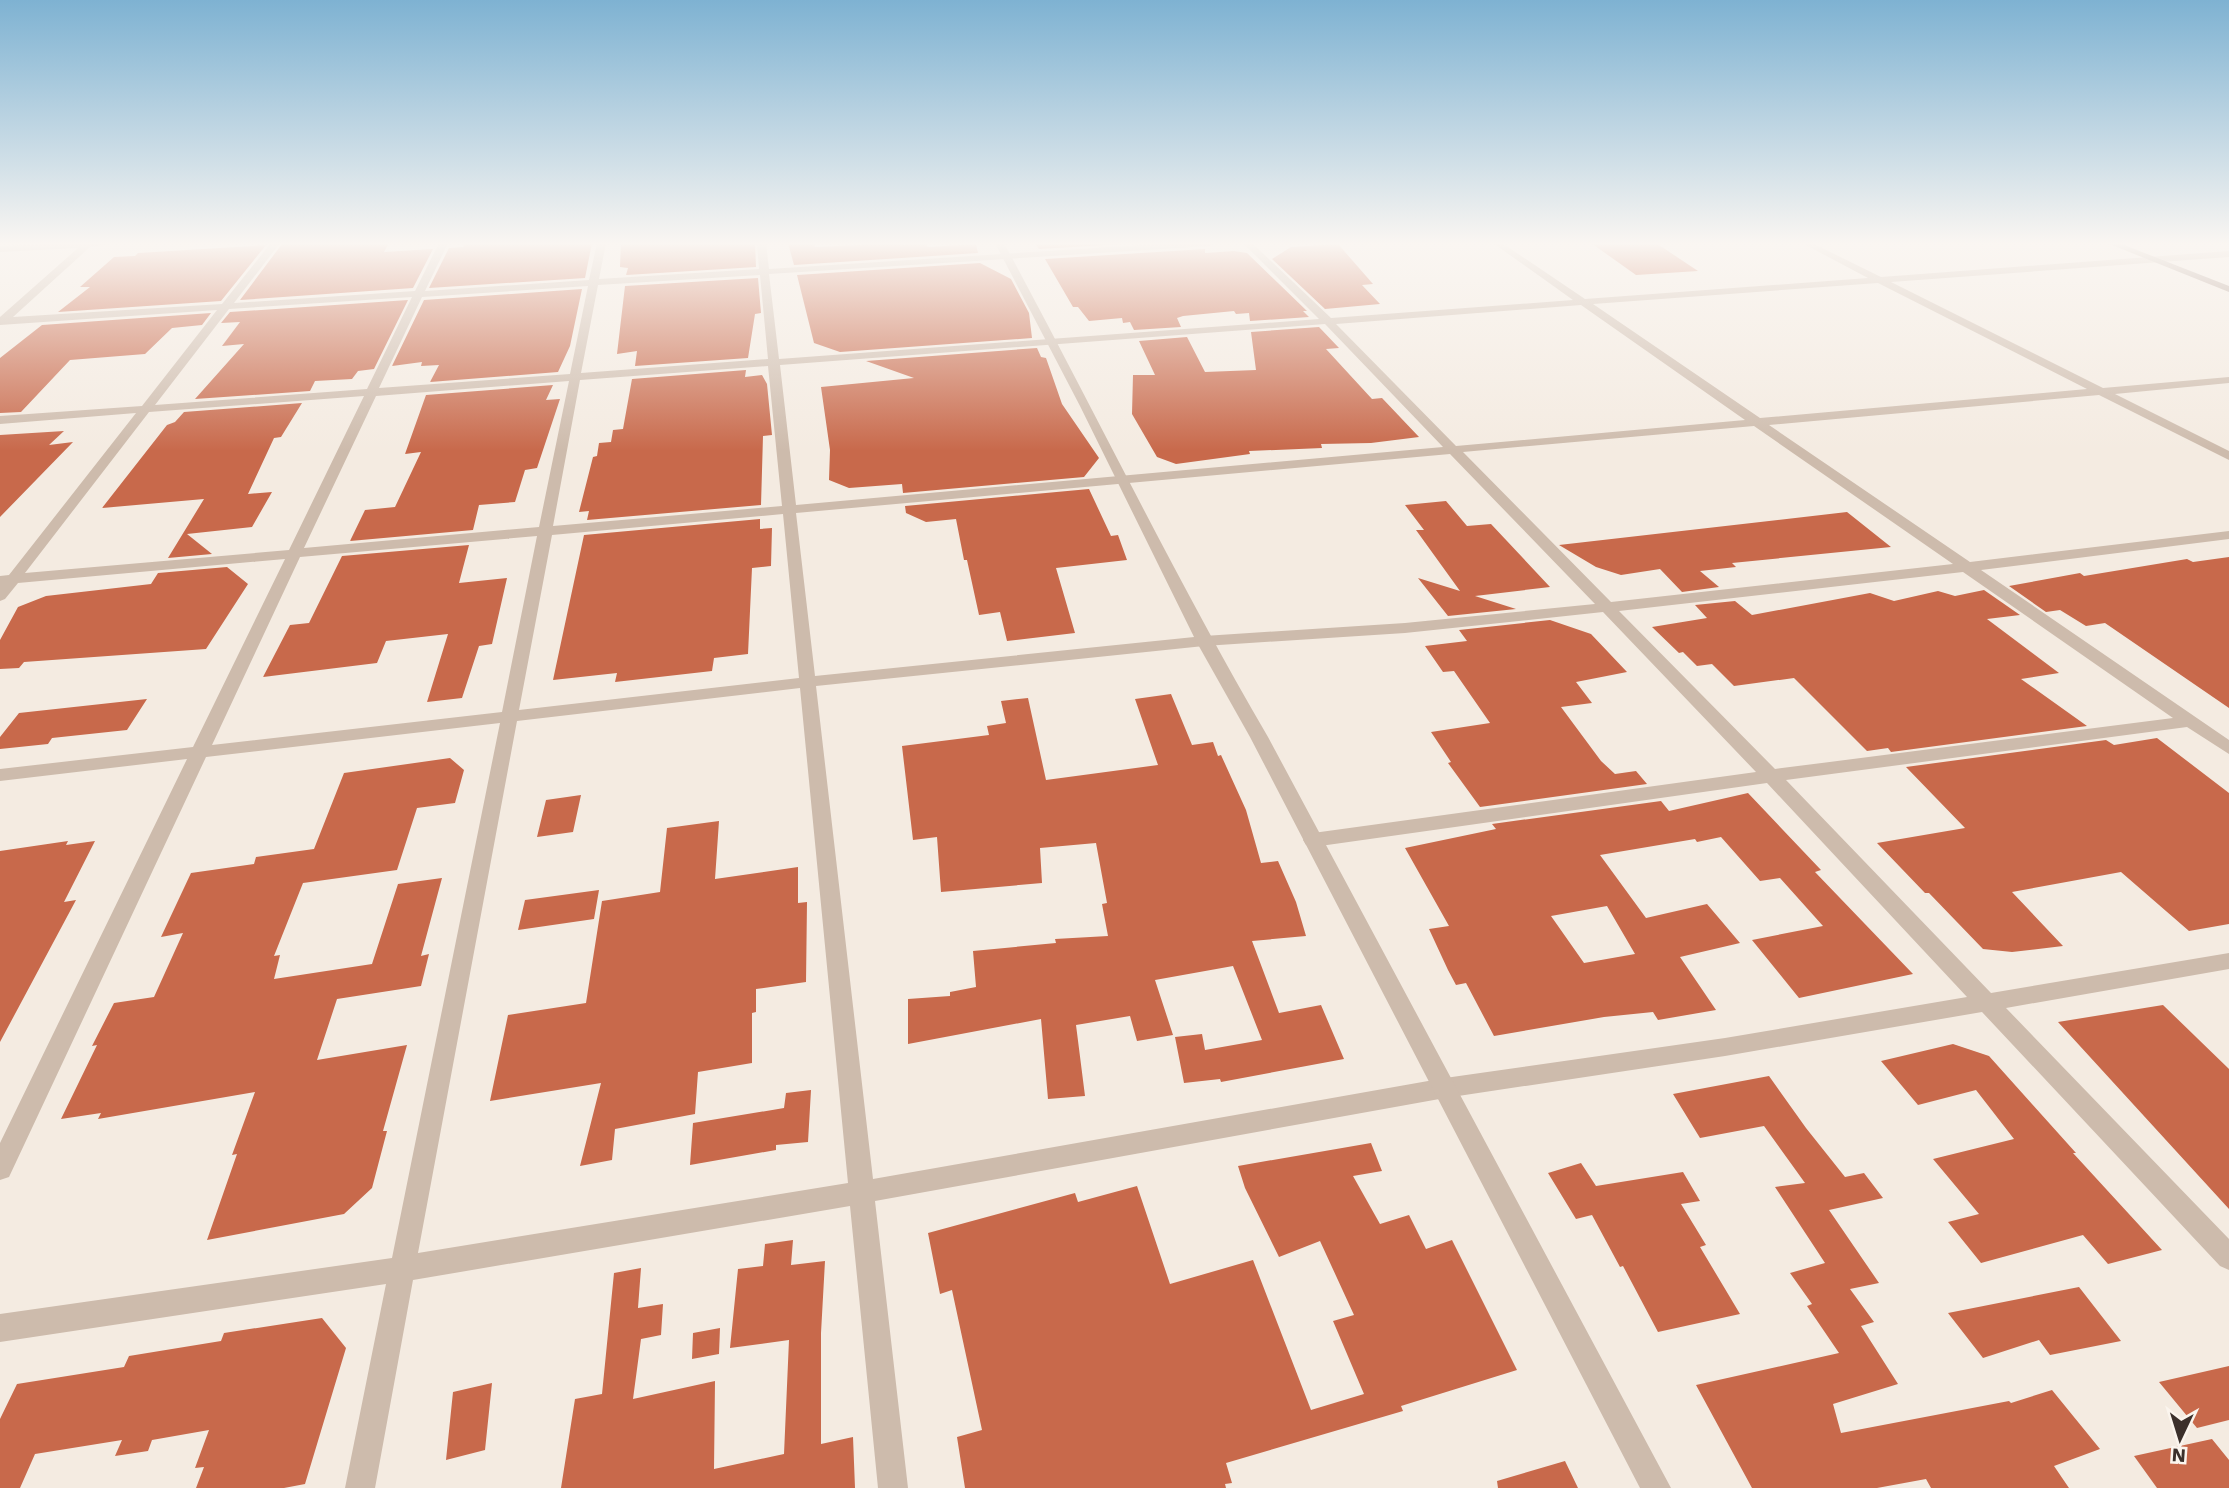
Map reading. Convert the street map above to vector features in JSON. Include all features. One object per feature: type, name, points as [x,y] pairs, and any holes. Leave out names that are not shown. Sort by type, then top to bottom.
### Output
[{"type":"street","points":[[1,321],[129,312]]},
{"type":"street","points":[[0,596],[7,580],[220,312]]},
{"type":"street","points":[[0,1169],[410,312]]},
{"type":"street","points":[[360,1488],[587,312]]},
{"type":"street","points":[[769,312],[893,1488]]},
{"type":"street","points":[[1037,312],[1204,641],[1259,737],[1656,1488]]},
{"type":"street","points":[[1319,312],[1770,775],[2229,1257]]},
{"type":"street","points":[[0,420],[1444,312]]},
{"type":"street","points":[[1600,312],[2229,748]]},
{"type":"street","points":[[1943,312],[2229,456]]},
{"type":"street","points":[[7,580],[2229,380]]},
{"type":"street","points":[[0,775],[808,682],[1204,641],[1405,628],[1969,567],[2229,535]]},
{"type":"street","points":[[1313,840],[1770,775],[2191,721]]},
{"type":"street","points":[[0,1328],[402,1269],[862,1192],[1445,1088],[1725,1047],[2229,961]]},
{"type":"building","points":[[230,312],[402,312],[374,369],[358,371],[352,379],[315,381],[310,391],[195,399],[244,344],[222,346],[240,322],[221,323]]},
{"type":"building","points":[[418,312],[577,312],[570,346],[558,372],[430,382],[439,365],[421,366],[422,362],[392,366]]},
{"type":"building","points":[[622,312],[761,312],[755,314],[748,358],[635,366],[637,351],[617,354]]},
{"type":"building","points":[[806,312],[1029,312],[1032,338],[840,352],[814,343]]},
{"type":"building","points":[[1082,312],[1219,312],[1177,318],[1181,327],[1134,330],[1130,322],[1123,323],[1122,318],[1089,321]]},
{"type":"building","points":[[1235,312],[1304,312],[1309,317],[1250,321],[1249,313]]},
{"type":"building","points":[[211,313],[202,325],[172,328],[145,354],[70,360],[21,412],[0,413],[0,358],[42,325]]},
{"type":"building","points":[[1319,327],[1339,348],[1326,349],[1372,399],[1382,398],[1419,437],[1371,443],[1321,444],[1322,448],[1249,451],[1250,454],[1176,464],[1157,457],[1132,414],[1133,375],[1155,375],[1139,341],[1187,337],[1205,372],[1256,370],[1251,332]]},
{"type":"building","points":[[1037,348],[1041,357],[1046,358],[1062,404],[1099,458],[1084,477],[903,493],[902,484],[849,488],[829,480],[830,450],[821,387],[914,378],[866,361]]},
{"type":"building","points":[[746,370],[745,377],[762,375],[767,384],[772,435],[763,436],[761,505],[587,520],[589,511],[579,512],[599,443],[611,442],[613,430],[623,429],[632,379]]},
{"type":"building","points":[[553,385],[546,400],[560,399],[537,468],[525,470],[515,502],[479,505],[473,530],[350,541],[365,510],[395,507],[421,452],[405,454],[426,395]]},
{"type":"building","points":[[302,403],[281,437],[274,438],[248,494],[272,492],[252,527],[187,534],[212,554],[168,558],[204,499],[102,508],[167,425],[175,422],[184,412]]},
{"type":"building","points":[[64,431],[49,445],[73,442],[0,517],[0,435]]},
{"type":"building","points":[[1089,489],[1111,536],[1118,535],[1127,560],[1056,568],[1075,633],[1007,641],[1000,612],[979,615],[956,519],[926,522],[906,513],[905,506]]},
{"type":"building","points":[[1446,501],[1467,526],[1491,524],[1550,587],[1475,596],[1516,609],[1448,616],[1418,578],[1460,591],[1416,530],[1424,530],[1405,505]]},
{"type":"building","points":[[1847,512],[1891,547],[1732,563],[1736,567],[1700,571],[1719,587],[1682,592],[1660,569],[1621,575],[1596,567],[1559,545]]},
{"type":"building","points":[[760,519],[760,529],[772,528],[771,566],[752,568],[748,654],[714,658],[712,671],[615,682],[617,673],[553,680],[584,535]]},
{"type":"building","points":[[469,545],[459,583],[507,578],[492,644],[479,646],[462,698],[427,702],[448,634],[386,641],[377,663],[263,677],[290,625],[309,623],[342,556]]},
{"type":"building","points":[[2229,557],[2229,708],[2105,623],[2086,626],[2060,610],[2046,612],[2009,586],[2080,573],[2084,576],[2187,559],[2193,562]]},
{"type":"building","points":[[227,567],[248,584],[206,649],[24,662],[19,668],[0,669],[0,640],[18,607],[46,596],[151,584],[158,573]]},
{"type":"building","points":[[1984,590],[2020,615],[1987,619],[2059,673],[2021,679],[2087,726],[1891,752],[1888,748],[1867,751],[1794,678],[1734,686],[1712,664],[1697,666],[1652,627],[1707,618],[1695,605],[1735,601],[1752,615],[1870,593],[1894,601],[1938,591],[1955,596]]},
{"type":"building","points":[[1550,620],[1591,634],[1627,672],[1576,682],[1592,703],[1561,707],[1601,761],[1615,774],[1636,771],[1647,784],[1480,807],[1448,763],[1451,762],[1431,732],[1490,723],[1454,671],[1443,672],[1425,646],[1467,641],[1459,630]]},
{"type":"building","points":[[1171,694],[1192,745],[1213,742],[1218,756],[1221,755],[1246,810],[1261,863],[1278,861],[1296,902],[1306,936],[1252,941],[1279,1013],[1321,1005],[1344,1059],[1221,1082],[1220,1079],[1184,1083],[1175,1037],[1202,1034],[1205,1050],[1262,1040],[1233,966],[1155,980],[1173,1035],[1137,1041],[1130,1016],[1076,1025],[1085,1096],[1048,1099],[1041,1019],[908,1044],[908,999],[950,996],[950,992],[976,987],[973,951],[1056,943],[1055,939],[1108,936],[1102,904],[1107,903],[1096,843],[1040,848],[1042,883],[941,892],[937,837],[913,840],[902,746],[989,735],[987,726],[1006,723],[1001,701],[1028,698],[1046,780],[1158,765],[1135,699]]},
{"type":"building","points":[[147,699],[127,730],[52,738],[48,744],[0,749],[0,737],[19,713]]},
{"type":"building","points":[[2157,738],[2229,793],[2229,924],[2189,931],[2121,872],[2012,892],[2063,946],[2012,952],[1983,949],[1877,843],[1965,828],[1906,767],[2106,740],[2114,745]]},
{"type":"building","points":[[450,758],[464,770],[455,803],[417,808],[397,870],[303,883],[274,956],[280,955],[274,979],[372,964],[398,884],[442,878],[421,956],[429,954],[421,986],[337,999],[317,1060],[407,1045],[383,1131],[387,1131],[372,1188],[344,1214],[207,1240],[237,1154],[232,1155],[255,1092],[98,1119],[101,1113],[61,1119],[97,1045],[92,1046],[114,1003],[154,997],[183,933],[161,937],[191,873],[254,864],[256,857],[314,849],[344,773]]},
{"type":"building","points":[[1748,793],[1821,870],[1815,872],[1913,974],[1799,998],[1752,940],[1823,926],[1780,878],[1760,881],[1721,837],[1697,842],[1695,839],[1600,855],[1646,918],[1707,904],[1740,943],[1680,957],[1716,1010],[1658,1020],[1653,1012],[1604,1017],[1494,1036],[1466,983],[1456,985],[1448,970],[1429,929],[1449,926],[1405,848],[1496,829],[1492,824],[1661,801],[1669,811]],"holes":[[[1607,906],[1635,954],[1584,963],[1551,916]]]},
{"type":"building","points":[[581,795],[573,832],[537,837],[546,800]]},
{"type":"building","points":[[719,821],[715,879],[798,867],[798,903],[807,902],[806,982],[756,989],[756,1012],[752,1013],[752,1063],[698,1072],[695,1114],[615,1129],[612,1160],[580,1166],[601,1083],[490,1101],[508,1015],[586,1003],[602,901],[660,892],[667,828]]},
{"type":"building","points":[[68,841],[66,845],[95,841],[64,902],[76,900],[0,1042],[0,851]]},
{"type":"building","points":[[599,890],[594,919],[518,930],[525,900]]},
{"type":"building","points":[[2163,1005],[2229,1069],[2229,1209],[2058,1022]]},
{"type":"building","points":[[1953,1044],[1989,1056],[2162,1250],[2108,1264],[2083,1235],[1981,1263],[1948,1222],[1979,1214],[1933,1159],[2014,1139],[1976,1090],[1918,1105],[1881,1061]]},
{"type":"building","points":[[1769,1076],[1845,1177],[1864,1173],[1883,1198],[1829,1210],[1879,1283],[1850,1289],[1874,1322],[1861,1326],[1898,1384],[1833,1404],[1841,1433],[2009,1401],[2011,1403],[2052,1390],[2100,1449],[2054,1466],[2069,1488],[1931,1488],[1926,1479],[1877,1488],[1752,1488],[1696,1385],[1839,1353],[1807,1306],[1812,1304],[1790,1273],[1825,1263],[1775,1187],[1805,1183],[1764,1126],[1700,1138],[1673,1094]]},
{"type":"building","points":[[811,1090],[808,1142],[776,1145],[776,1150],[690,1165],[693,1123],[784,1108],[786,1093]]},
{"type":"building","points":[[1371,1143],[1382,1171],[1353,1176],[1380,1224],[1409,1215],[1426,1249],[1452,1240],[1517,1370],[1401,1406],[1403,1411],[1226,1463],[1232,1483],[1225,1484],[1226,1488],[965,1488],[957,1437],[982,1430],[952,1290],[940,1294],[928,1233],[1075,1193],[1078,1202],[1137,1186],[1170,1284],[1253,1260],[1311,1410],[1364,1394],[1333,1321],[1354,1315],[1320,1241],[1279,1257],[1245,1188],[1238,1166]]},
{"type":"building","points":[[1581,1163],[1596,1186],[1683,1172],[1700,1201],[1681,1204],[1706,1245],[1700,1247],[1740,1314],[1658,1332],[1592,1215],[1576,1219],[1548,1173]]},
{"type":"building","points":[[793,1240],[791,1265],[825,1261],[821,1333],[821,1444],[853,1437],[855,1488],[561,1488],[575,1399],[602,1394],[614,1273],[641,1268],[638,1308],[663,1304],[661,1335],[641,1339],[633,1399],[715,1381],[714,1469],[784,1454],[789,1340],[730,1348],[738,1269],[763,1266],[765,1244]]},
{"type":"building","points":[[2079,1287],[2121,1341],[2050,1355],[2039,1340],[1983,1358],[1948,1313]]},
{"type":"building","points":[[322,1318],[346,1348],[305,1484],[284,1488],[196,1488],[204,1467],[195,1468],[209,1430],[152,1440],[148,1451],[115,1456],[122,1440],[35,1454],[20,1488],[0,1488],[0,1419],[17,1384],[124,1367],[129,1356],[221,1341],[224,1333]]},
{"type":"building","points":[[720,1328],[719,1354],[692,1359],[693,1333]]},
{"type":"building","points":[[2229,1366],[2229,1420],[2197,1428],[2159,1382]]},
{"type":"building","points":[[492,1383],[485,1450],[446,1460],[453,1392]]},
{"type":"building","points":[[2212,1439],[2229,1460],[2229,1488],[2157,1488],[2134,1456]]},
{"type":"building","points":[[1565,1461],[1578,1488],[1498,1488],[1497,1481]]}]
